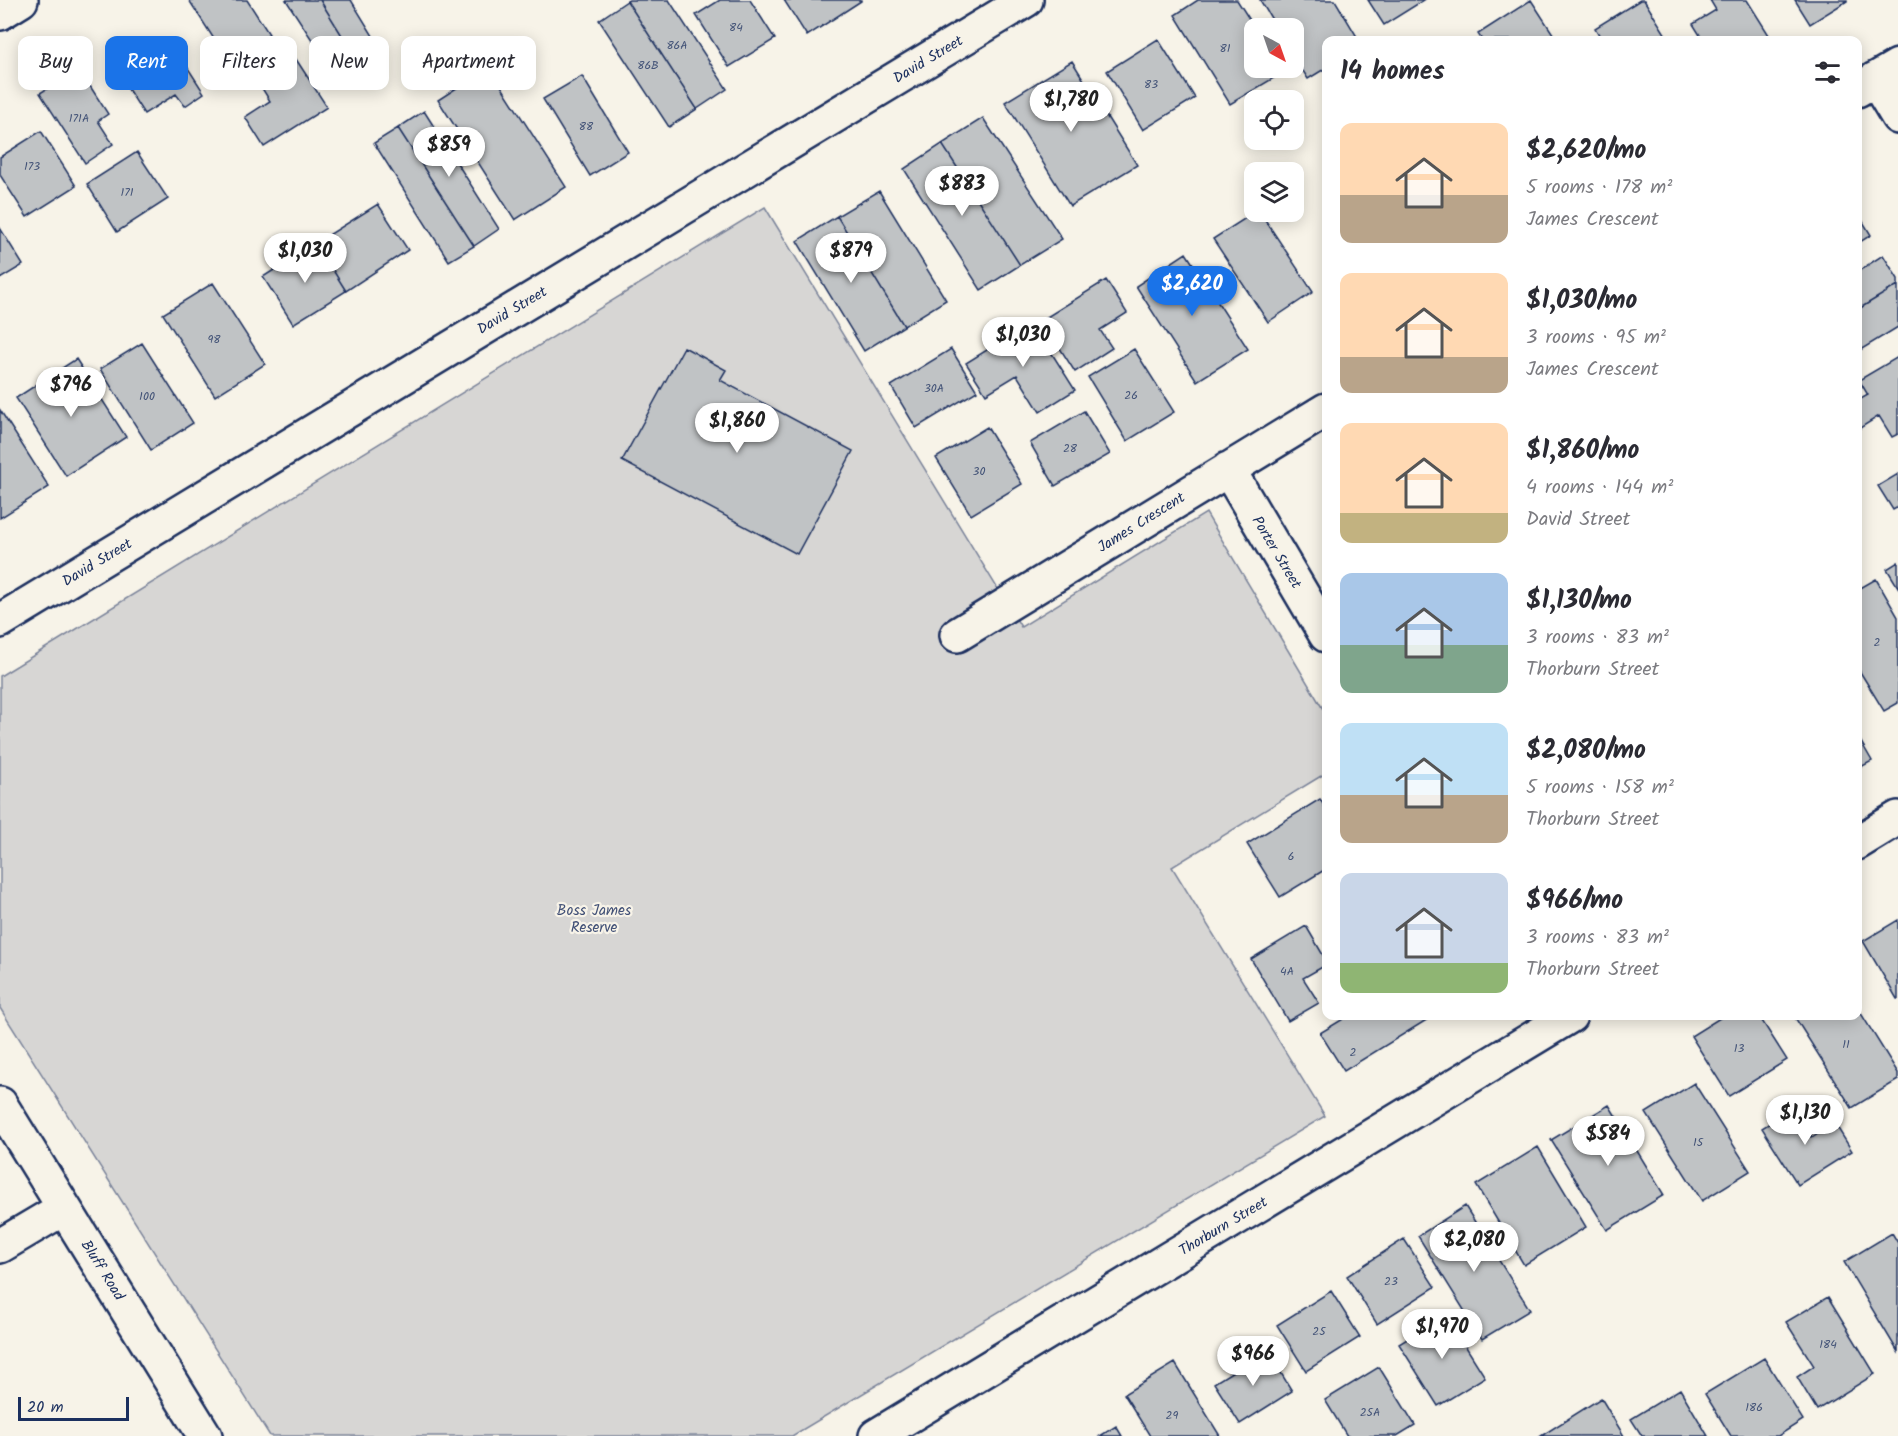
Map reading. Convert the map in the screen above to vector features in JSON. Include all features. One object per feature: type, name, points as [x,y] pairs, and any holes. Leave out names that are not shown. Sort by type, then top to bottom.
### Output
[{"type":"street","points":[[0,13],[21,0]]},
{"type":"street","name":"David Street","points":[[0,621],[1026,0]]},
{"type":"street","points":[[1877,78],[1898,117]]},
{"type":"street","name":"James Crescent","points":[[957,635],[1322,412]]},
{"type":"street","name":"Porter Street","points":[[1228,469],[1322,629]]},
{"type":"street","points":[[1862,840],[1898,818]]},
{"type":"street","name":"Thorburn Street","points":[[876,1436],[1556,1020]]},
{"type":"street","name":"Bluff Road","points":[[0,1104],[205,1436]]},
{"type":"street","points":[[0,1246],[64,1208]]},
{"type":"green space","name":"Boss James Reserve","points":[[765,207],[1021,627],[1206,513],[1322,707],[1322,775],[1172,867],[1325,1116],[792,1436],[270,1436],[0,1008],[0,676]]},
{"type":"building","points":[[189,0],[247,0],[269,34],[266,36],[212,36]]},
{"type":"building","points":[[286,0],[320,0],[342,36],[310,36]]},
{"type":"building","points":[[320,0],[351,0],[373,36],[342,36]]},
{"type":"building","points":[[669,0],[727,89],[697,109],[627,1]]},
{"type":"building","points":[[720,0],[750,0],[775,39],[729,67],[696,15]]},
{"type":"building","points":[[784,0],[861,0],[861,1],[807,36]]},
{"type":"building","points":[[1198,0],[1237,0],[1249,18],[1244,18],[1244,78],[1274,78],[1253,90],[1244,90],[1244,96],[1230,104],[1175,15]]},
{"type":"building","points":[[1260,0],[1335,0],[1357,36],[1322,36],[1322,70],[1308,79],[1304,73],[1304,18],[1271,18]]},
{"type":"building","points":[[1368,0],[1424,0],[1384,25]]},
{"type":"building","points":[[1531,0],[1554,36],[1479,36],[1478,34]]},
{"type":"building","points":[[1640,0],[1644,0],[1666,36],[1600,36],[1595,28]]},
{"type":"building","points":[[1710,0],[1747,0],[1769,35],[1700,36],[1693,24],[1716,10]]},
{"type":"building","points":[[1795,0],[1847,0],[1847,1],[1810,24]]},
{"type":"building","points":[[627,1],[697,109],[669,127],[599,20]]},
{"type":"building","points":[[1158,39],[1195,98],[1143,130],[1107,71]]},
{"type":"building","points":[[297,61],[309,79],[309,90],[316,90],[327,107],[264,147],[245,117],[270,101],[263,90],[297,90]]},
{"type":"building","points":[[1072,61],[1137,165],[1070,206],[1005,102]]},
{"type":"building","points":[[188,68],[204,93],[185,106],[176,94],[144,114],[129,90],[188,90]]},
{"type":"building","points":[[582,76],[628,152],[590,176],[543,99]]},
{"type":"building","points":[[45,90],[93,90],[108,114],[98,121],[113,144],[85,163],[40,93]]},
{"type":"building","points":[[453,90],[504,90],[566,187],[515,220],[438,100]]},
{"type":"building","points":[[424,111],[499,229],[474,246],[398,128]]},
{"type":"building","points":[[983,118],[1062,239],[1020,265],[942,144]]},
{"type":"building","points":[[398,128],[474,246],[449,261],[374,143]]},
{"type":"building","points":[[41,131],[76,186],[27,217],[0,175],[0,157]]},
{"type":"building","points":[[942,144],[1020,265],[981,290],[904,169]]},
{"type":"building","points":[[137,152],[168,199],[117,232],[87,184]]},
{"type":"building","points":[[879,191],[946,300],[904,326],[837,216]]},
{"type":"building","points":[[378,204],[408,250],[346,291],[316,243]]},
{"type":"building","points":[[837,216],[904,326],[864,351],[797,241]]},
{"type":"building","points":[[1244,219],[1244,222],[1267,222],[1313,292],[1268,322],[1213,239]]},
{"type":"building","points":[[1862,220],[1871,235],[1862,241]]},
{"type":"building","points":[[0,228],[23,265],[0,279]]},
{"type":"building","points":[[316,243],[346,291],[293,324],[263,277]]},
{"type":"building","points":[[1186,253],[1248,349],[1197,381],[1136,286]]},
{"type":"building","points":[[1883,255],[1898,279],[1898,285],[1862,307],[1862,269]]},
{"type":"building","points":[[1106,280],[1127,313],[1100,330],[1112,348],[1075,372],[1042,320]]},
{"type":"building","points":[[213,283],[265,364],[215,396],[163,314]]},
{"type":"building","points":[[1898,285],[1898,327],[1862,349],[1862,307]]},
{"type":"building","points":[[1032,322],[1075,390],[1040,412],[1017,375],[986,394],[966,363]]},
{"type":"building","points":[[142,343],[193,423],[151,450],[100,369]]},
{"type":"building","points":[[684,347],[726,370],[720,380],[853,451],[797,554],[622,461]]},
{"type":"building","points":[[951,349],[977,391],[916,428],[891,386]]},
{"type":"building","points":[[1134,349],[1174,412],[1127,441],[1088,377]]},
{"type":"building","points":[[1898,357],[1898,434],[1892,437],[1879,416],[1862,427],[1862,398],[1868,395],[1862,385],[1862,378]]},
{"type":"building","points":[[76,359],[126,437],[66,476],[16,398]]},
{"type":"building","points":[[0,410],[49,487],[0,518]]},
{"type":"building","points":[[1084,411],[1110,454],[1055,486],[1030,443]]},
{"type":"building","points":[[987,427],[1022,484],[971,515],[936,458]]},
{"type":"building","points":[[1898,474],[1898,507],[1893,510],[1878,486]]},
{"type":"building","points":[[1898,562],[1898,587],[1887,569]]},
{"type":"building","points":[[1876,579],[1898,617],[1898,703],[1884,711],[1862,675],[1862,587]]},
{"type":"building","points":[[1862,744],[1872,761],[1862,766]]},
{"type":"building","points":[[1320,799],[1322,802],[1322,871],[1280,897],[1247,844]]},
{"type":"building","points":[[1898,920],[1898,999],[1897,999],[1863,941]]},
{"type":"building","points":[[1306,926],[1322,953],[1322,967],[1303,978],[1319,1003],[1288,1021],[1251,959]]},
{"type":"building","points":[[1862,1015],[1898,1073],[1898,1080],[1852,1108],[1797,1020],[1862,1020]]},
{"type":"building","points":[[1341,1020],[1427,1020],[1344,1071],[1320,1033]]},
{"type":"building","points":[[1717,1020],[1762,1020],[1787,1060],[1729,1096],[1691,1036]]},
{"type":"building","points":[[1694,1083],[1750,1171],[1702,1201],[1646,1113]]},
{"type":"building","points":[[1609,1105],[1664,1195],[1607,1230],[1551,1140]]},
{"type":"building","points":[[1794,1108],[1812,1137],[1834,1122],[1852,1151],[1798,1185],[1762,1128]]},
{"type":"building","points":[[1538,1147],[1586,1227],[1524,1265],[1476,1185]]},
{"type":"building","points":[[1465,1206],[1530,1310],[1482,1339],[1418,1236]]},
{"type":"building","points":[[1892,1233],[1898,1243],[1898,1352],[1844,1262]]},
{"type":"building","points":[[1404,1239],[1435,1287],[1377,1324],[1347,1276]]},
{"type":"building","points":[[1331,1291],[1360,1337],[1306,1371],[1277,1325]]},
{"type":"building","points":[[1828,1297],[1875,1374],[1817,1410],[1797,1377],[1814,1366],[1786,1322]]},
{"type":"building","points":[[1446,1315],[1485,1377],[1438,1406],[1399,1344]]},
{"type":"building","points":[[1267,1350],[1292,1391],[1240,1424],[1214,1383]]},
{"type":"building","points":[[1764,1358],[1803,1420],[1778,1436],[1731,1436],[1705,1394]]},
{"type":"building","points":[[1175,1363],[1220,1436],[1150,1436],[1124,1394]]},
{"type":"building","points":[[1379,1367],[1415,1425],[1397,1436],[1347,1436],[1325,1400]]},
{"type":"building","points":[[1680,1389],[1708,1436],[1642,1436],[1631,1419]]},
{"type":"building","points":[[1601,1398],[1624,1436],[1541,1436]]},
{"type":"building","points":[[1116,1426],[1122,1436],[1100,1436]]}]
